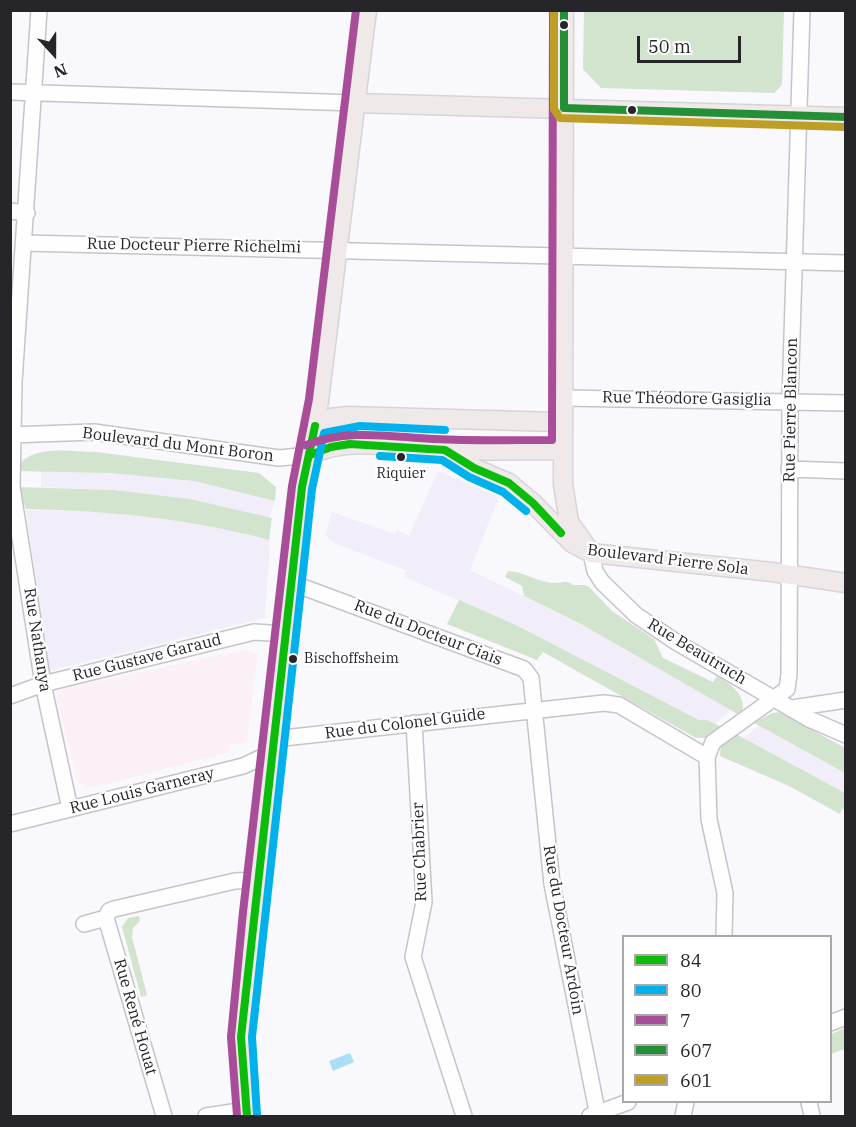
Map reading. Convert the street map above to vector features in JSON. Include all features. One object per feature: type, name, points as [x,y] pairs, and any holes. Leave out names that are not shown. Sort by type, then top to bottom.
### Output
[{"type":"main road","points":[[247,1113],[241,1037],[258,880],[302,487],[315,426],[367,10]]},
{"type":"main road","points":[[564,10],[562,450],[565,510],[569,522],[591,553]]},
{"type":"main road","points":[[356,103],[846,117]]},
{"type":"main road","points":[[315,426],[331,418],[348,416],[556,422],[563,426]]},
{"type":"main road","points":[[445,450],[454,437],[453,425],[446,420]]},
{"type":"main road","name":"Boulevard Pierre Sola","points":[[310,455],[331,447],[350,444],[445,450],[474,468],[508,483],[533,503],[572,543],[591,553],[788,574],[846,583]]},
{"type":"main road","points":[[445,450],[562,450]]},
{"type":"street","name":"Rue Nathanya","points":[[39,10],[11,435],[13,515],[43,684],[70,809]]},
{"type":"street","name":"Rue Pierre Blancon","points":[[774,697],[787,689],[789,674],[790,401],[802,10]]},
{"type":"street","points":[[10,92],[356,103]]},
{"type":"street","points":[[10,211],[27,213]]},
{"type":"street","name":"Rue Docteur Pierre Richelmi","points":[[25,243],[846,262]]},
{"type":"street","name":"Rue Théodore Gasiglia","points":[[564,398],[846,403]]},
{"type":"street","name":"Boulevard du Mont Boron","points":[[11,435],[94,432],[279,458],[310,455]]},
{"type":"street","points":[[789,469],[846,471]]},
{"type":"street","name":"Rue Beautruch","points":[[591,553],[595,571],[625,607],[676,642],[809,719],[828,725],[846,735]]},
{"type":"street","name":"Rue du Docteur Ciais","points":[[292,583],[524,669],[531,678],[535,710]]},
{"type":"street","name":"Rue Gustave Garaud","points":[[10,696],[43,684],[254,632],[286,634]]},
{"type":"street","points":[[724,935],[725,893],[709,819],[707,757],[712,742],[774,697]]},
{"type":"street","points":[[792,708],[839,701]]},
{"type":"street","points":[[828,725],[824,714],[839,701]]},
{"type":"street","name":"Rue du Colonel Guide","points":[[273,746],[414,723],[604,703],[619,705],[707,757]]},
{"type":"street","name":"Rue du Docteur Ardoin","points":[[535,710],[552,884],[595,1116]]},
{"type":"street","name":"Rue Chabrier","points":[[414,723],[424,902],[413,957],[464,1116]]},
{"type":"street","name":"Rue Louis Garneray","points":[[10,824],[243,766],[273,746]]},
{"type":"street","points":[[84,924],[106,918],[109,911],[114,909],[235,881],[258,880]]},
{"type":"street","name":"Rue René Houat","points":[[106,918],[164,1116]]},
{"type":"street","points":[[832,1023],[846,1017]]},
{"type":"street","points":[[595,1116],[624,1103]]},
{"type":"street","points":[[206,1116],[247,1113]]},
{"type":"shaded area","points":[[41,470],[110,473],[194,481],[275,500],[270,518],[190,499],[114,490],[41,487]]},
{"type":"shaded area","points":[[438,471],[499,497],[470,570],[581,624],[731,710],[715,724],[707,720],[699,720],[518,626],[404,577],[407,571],[334,543],[325,535],[332,512],[395,534],[397,530],[409,536]]},
{"type":"shaded area","points":[[26,510],[100,511],[178,519],[270,540],[265,618],[48,671]]},
{"type":"shaded area","points":[[244,650],[258,654],[247,741],[229,746],[230,752],[119,781],[87,788],[78,782],[56,698],[62,689]]},
{"type":"shaded area","points":[[759,726],[845,773],[845,793],[743,738]]},
{"type":"green space","points":[[584,11],[784,11],[782,85],[774,93],[601,88],[583,69]]},
{"type":"green space","points":[[51,451],[96,452],[259,473],[276,487],[275,501],[194,481],[110,473],[16,471],[30,456],[40,453]]},
{"type":"green space","points":[[16,487],[114,490],[190,499],[272,518],[269,540],[208,526],[149,517],[26,509]]},
{"type":"green space","points":[[508,571],[549,583],[566,582],[589,587],[612,611],[654,639],[663,658],[713,682],[717,676],[728,683],[738,692],[743,703],[741,716],[581,624],[524,596],[522,586],[505,577]]},
{"type":"green space","points":[[459,600],[518,626],[699,720],[707,720],[724,728],[707,738],[696,738],[543,652],[537,660],[447,624]]},
{"type":"green space","points":[[780,712],[845,748],[845,773],[754,723],[772,713]]},
{"type":"green space","points":[[736,734],[845,793],[845,810],[842,809],[840,814],[789,786],[720,756],[721,745]]},
{"type":"green space","points":[[139,916],[140,921],[133,928],[132,937],[147,995],[141,997],[122,927],[128,918]]},
{"type":"green space","points":[[845,1028],[845,1049],[832,1054],[832,1034]]},
{"type":"water","points":[[350,1053],[354,1062],[333,1071],[329,1061]]},
{"type":"transit line","name":"7","points":[[237,1116],[231,1037],[243,912],[292,486],[309,399],[356,10]]},
{"type":"transit line","name":"7","points":[[306,445],[354,435],[464,440],[552,440],[553,10]]},
{"type":"transit line","name":"601","points":[[554,10],[554,109],[560,118],[846,127]]},
{"type":"transit line","name":"607","points":[[564,10],[564,108],[846,117]]},
{"type":"transit line","name":"84","points":[[247,1116],[241,1037],[302,487],[315,426]]},
{"type":"transit line","name":"80","points":[[257,1115],[252,1037],[312,489],[324,433],[360,426],[445,430]]},
{"type":"transit line","name":"84","points":[[310,455],[331,447],[350,444],[445,450],[474,468],[509,483],[533,503],[561,533]]},
{"type":"transit line","name":"80","points":[[380,456],[442,460],[469,477],[503,492],[526,511]]},
{"type":"place","name":"Riquier","points":[[401,457]]},
{"type":"place","name":"Bischoffsheim","points":[[293,659]]}]
